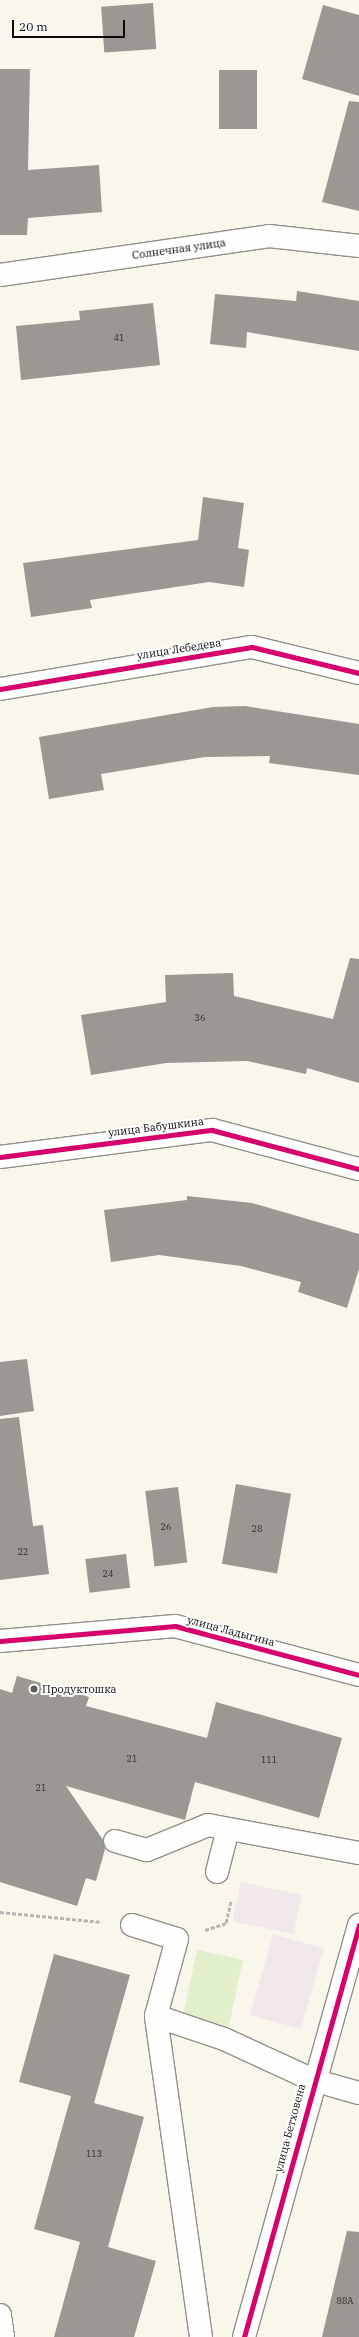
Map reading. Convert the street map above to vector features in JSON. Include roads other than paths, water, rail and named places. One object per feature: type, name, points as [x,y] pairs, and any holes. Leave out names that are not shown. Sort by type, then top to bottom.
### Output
[{"type":"street","name":"Солнечная улица","points":[[0,274],[269,236],[359,246]]},
{"type":"street","name":"улица Лебедева","points":[[0,689],[252,647],[359,673]]},
{"type":"street","name":"улица Бабушкина","points":[[0,1158],[212,1130],[359,1169]]},
{"type":"street","name":"улица Ладыгина","points":[[0,1641],[175,1626],[359,1675]]},
{"type":"street","points":[[115,1841],[147,1850],[208,1825],[359,1853]]},
{"type":"street","points":[[217,1872],[228,1829]]},
{"type":"street","points":[[132,1925],[177,1940],[156,2016],[201,2337]]},
{"type":"street","name":"улица Бетховена","points":[[244,2337],[313,2080],[359,1925]]},
{"type":"street","points":[[156,2016],[224,2039],[313,2080],[359,2093]]},
{"type":"street","points":[[0,2315],[3,2337]]},
{"type":"place","name":"Продуктошка","points":[[34,1689]]}]
